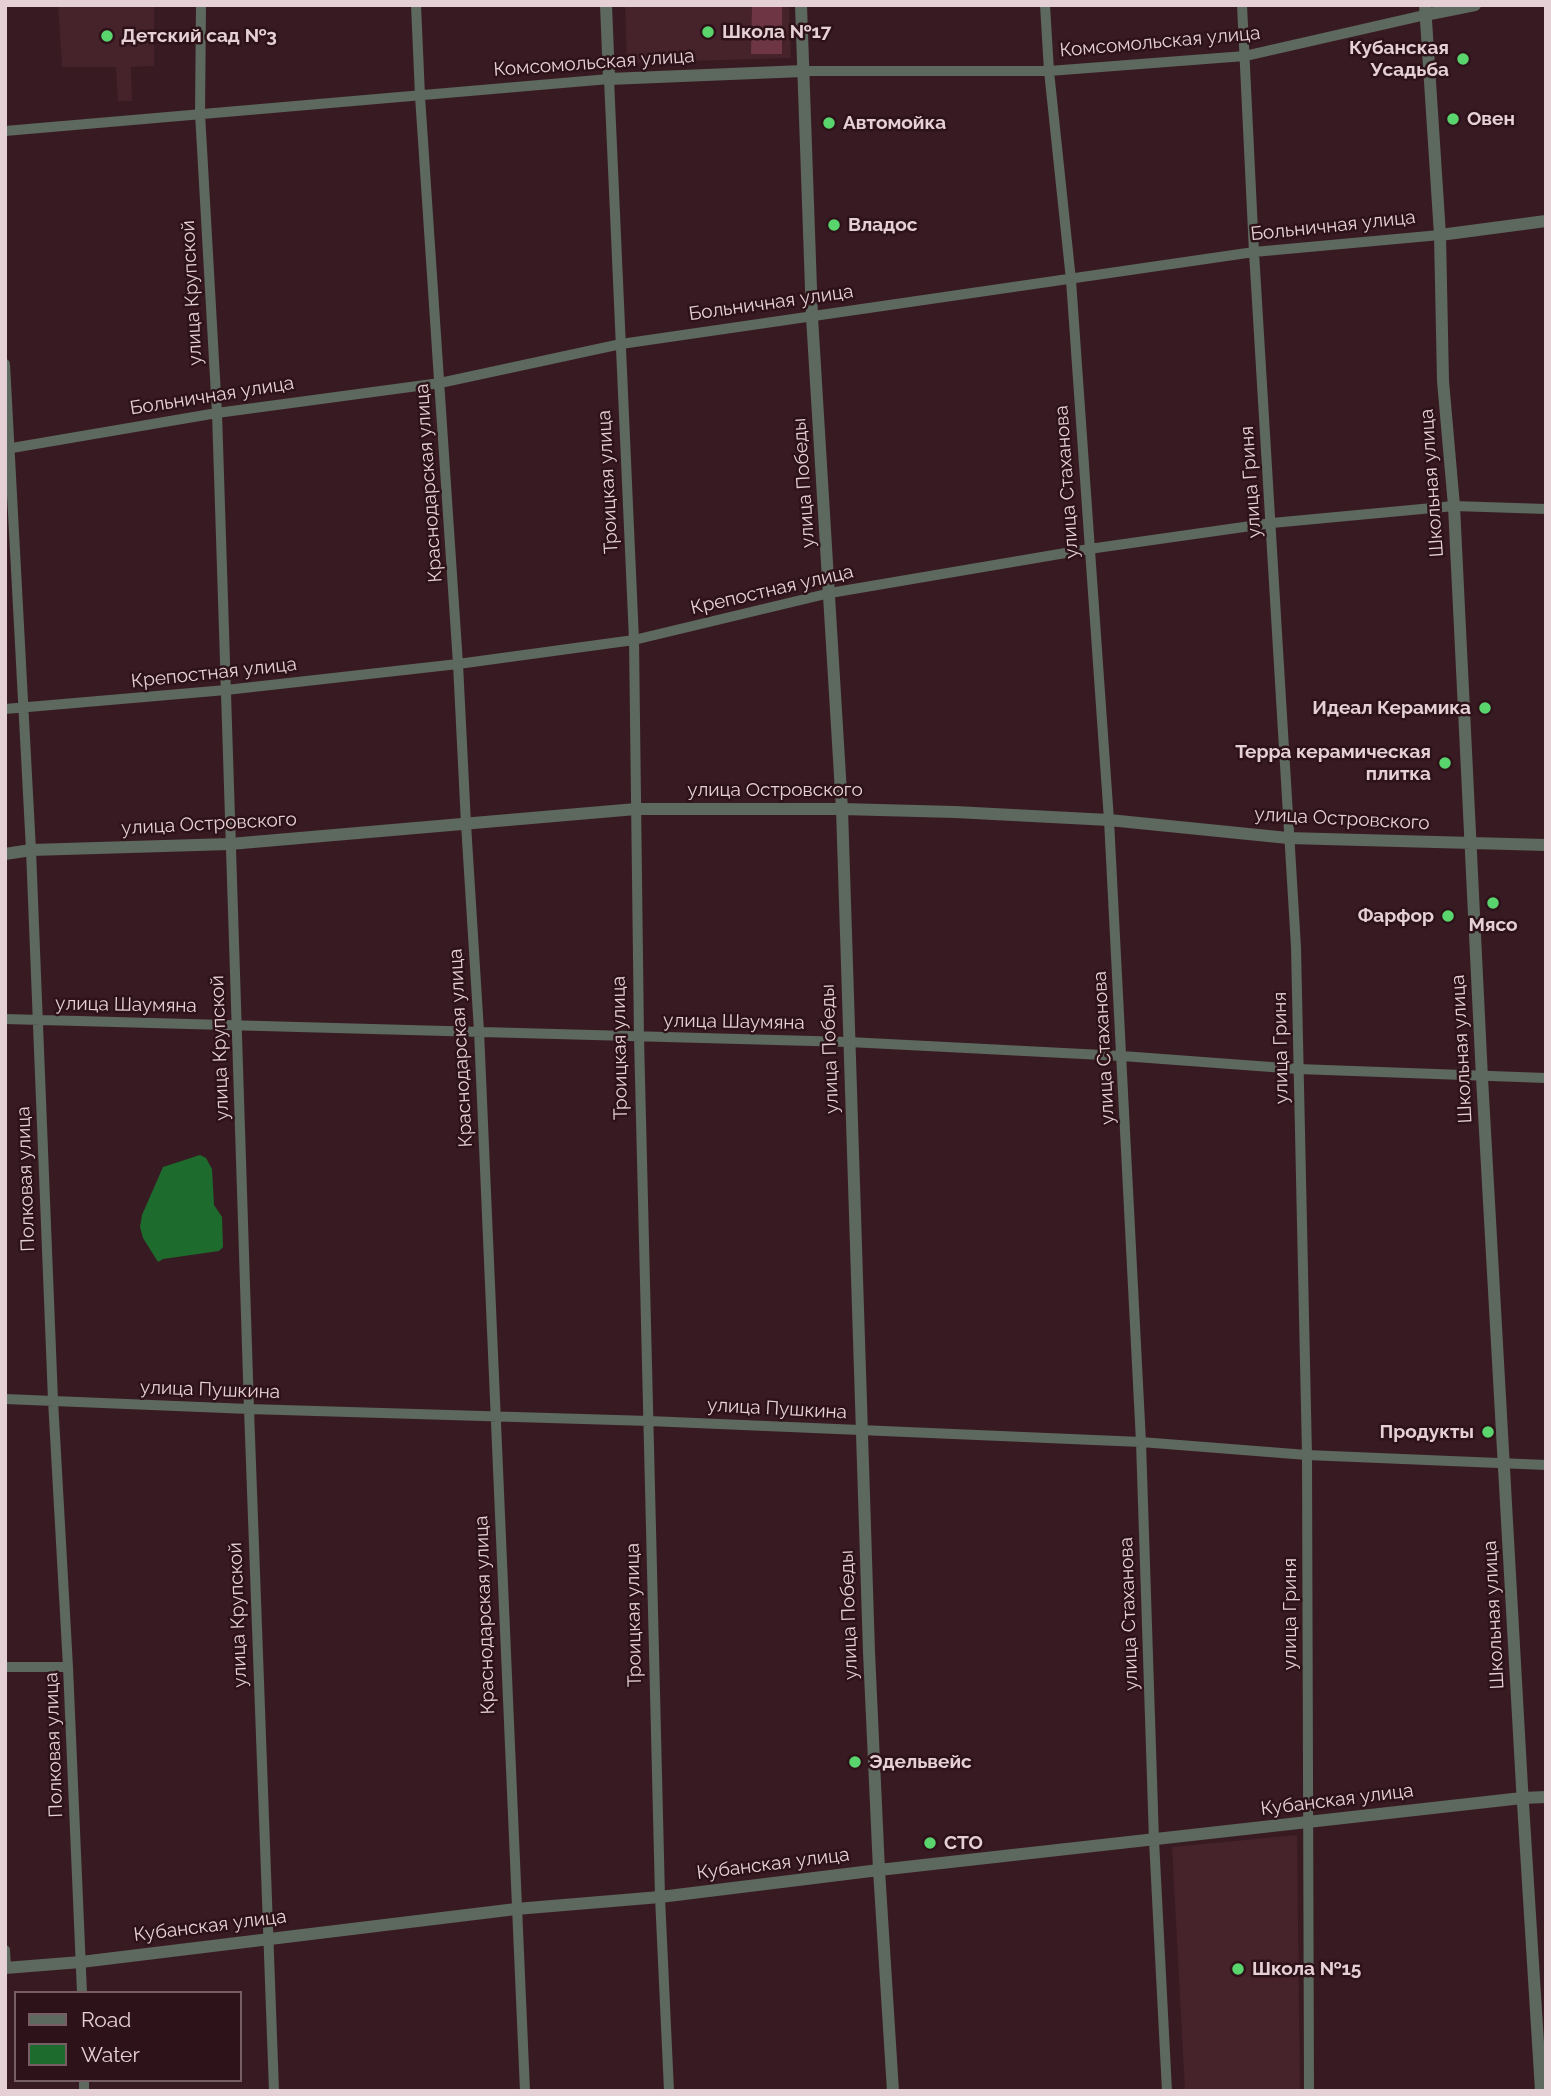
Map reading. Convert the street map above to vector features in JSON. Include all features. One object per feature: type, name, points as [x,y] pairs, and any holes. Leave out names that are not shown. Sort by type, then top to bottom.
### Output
[{"type":"street","name":"улица Крупской","points":[[201,5],[200,113],[217,413],[274,2091]]},
{"type":"street","name":"Краснодарская улица","points":[[416,5],[480,1031],[494,1416],[525,2091]]},
{"type":"street","name":"Троицкая улица","points":[[606,5],[634,640],[639,1037],[660,1897],[669,2091]]},
{"type":"street","name":"улица Победы","points":[[801,5],[812,317],[842,809],[879,1870],[893,2091]]},
{"type":"street","name":"улица Стаханова","points":[[1045,5],[1049,71],[1071,281],[1110,820],[1141,1442],[1154,1840],[1167,2091]]},
{"type":"street","name":"улица Гриня","points":[[1241,5],[1296,947],[1307,1455],[1308,2091]]},
{"type":"street","name":"Комсомольская улица","points":[[5,131],[609,79],[803,71],[1049,71],[1245,56],[1425,10],[1475,5]]},
{"type":"street","name":"Школьная улица","points":[[1425,10],[1440,235],[1443,381],[1454,506],[1482,1077],[1541,2091]]},
{"type":"street","name":"Больничная улица","points":[[8,449],[217,413],[440,383],[621,344],[1254,253],[1440,235],[1546,221]]},
{"type":"street","name":"Полковая улица","points":[[5,364],[31,850],[53,1400],[82,1991]]},
{"type":"street","name":"Крепостная улица","points":[[5,709],[226,690],[458,664],[634,640],[830,593],[1272,523],[1454,506],[1546,509]]},
{"type":"street","name":"улица Островского","points":[[5,854],[31,850],[230,844],[636,809],[955,812],[1110,820],[1288,838],[1546,845]]},
{"type":"street","name":"улица Шаумяна","points":[[5,1019],[849,1042],[1122,1056],[1298,1069],[1546,1078]]},
{"type":"street","name":"улица Пушкина","points":[[5,1399],[862,1430],[1141,1442],[1307,1455],[1546,1465]]},
{"type":"street","points":[[5,1667],[68,1667]]},
{"type":"street","name":"Кубанская улица","points":[[6,1968],[81,1962],[516,1909],[660,1897],[879,1870],[1546,1797]]},
{"type":"street","points":[[5,1950],[6,1968]]},
{"type":"shaded area","name":"Детский сад №3","points":[[58,5],[154,5],[154,66],[131,67],[132,101],[118,101],[116,67],[62,67]]},
{"type":"shaded area","name":"Школа №17","points":[[625,5],[789,5],[791,58],[627,63]]},
{"type":"shaded area","points":[[752,5],[782,5],[782,54],[751,54]]},
{"type":"shaded area","name":"Школа №15","points":[[1297,1835],[1300,2091],[1185,2091],[1172,1847]]},
{"type":"water","points":[[200,1155],[206,1158],[212,1169],[214,1205],[222,1217],[223,1247],[219,1251],[158,1262],[143,1238],[140,1227],[142,1215],[163,1167]]},
{"type":"place","name":"Школа №17","points":[[708,32]]},
{"type":"place","name":"Детский сад №3","points":[[107,36]]},
{"type":"place","name":"Кубанская Усадьба","points":[[1463,59]]},
{"type":"place","name":"Овен","points":[[1453,119]]},
{"type":"place","name":"Автомойка","points":[[829,123]]},
{"type":"place","name":"Владос","points":[[834,225]]},
{"type":"place","name":"Идеал Керамика","points":[[1485,708]]},
{"type":"place","name":"Терра керамическая плитка","points":[[1445,763]]},
{"type":"place","name":"Мясо","points":[[1493,903]]},
{"type":"place","name":"Фарфор","points":[[1448,916]]},
{"type":"place","name":"Продукты","points":[[1488,1432]]},
{"type":"place","name":"Эдельвейс","points":[[855,1762]]},
{"type":"place","name":"СТО","points":[[930,1843]]},
{"type":"place","name":"Школа №15","points":[[1238,1969]]}]
